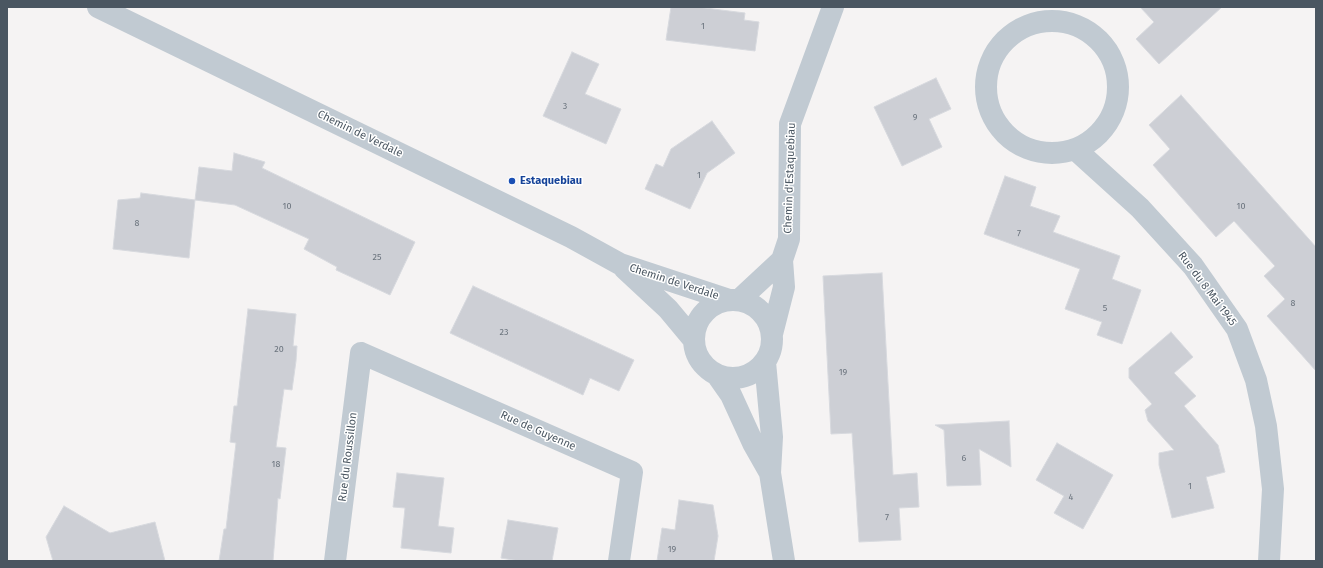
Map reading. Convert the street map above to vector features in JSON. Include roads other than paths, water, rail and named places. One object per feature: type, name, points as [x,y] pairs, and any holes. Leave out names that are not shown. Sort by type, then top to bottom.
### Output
[{"type":"street","name":"Chemin de Verdale","points":[[98,7],[571,237],[620,264],[734,300],[749,303],[757,308],[769,324],[772,334],[771,349],[765,362],[772,437],[770,473],[784,561]]},
{"type":"street","name":"Chemin d'Estaquebiau","points":[[772,334],[784,286],[782,260],[789,239],[790,124],[833,7]]},
{"type":"street","points":[[1043,21],[1067,22],[1089,32],[1105,48],[1118,76],[1118,99],[1112,115],[1100,134],[1076,150],[1052,154],[1026,149],[1006,136],[995,122],[986,100],[987,73],[999,46],[1010,35],[1030,24],[1043,21]]},
{"type":"street","name":"Rue du 8 Mai 1945","points":[[1076,150],[1140,208],[1193,266],[1237,329],[1256,380],[1266,426],[1273,488],[1269,561]]},
{"type":"street","name":"Chemin d'Estaquebiau","points":[[734,300],[782,260]]},
{"type":"street","name":"Chemin de Verdale","points":[[620,264],[668,309],[694,339]]},
{"type":"street","name":"Chemin de Verdale","points":[[734,300],[715,305],[704,313],[695,330],[694,339],[698,357],[710,371],[717,375],[732,394],[753,443],[770,473]]},
{"type":"street","name":"Rue du Roussillon","points":[[335,561],[361,353]]},
{"type":"street","name":"Rue de Guyenne","points":[[361,353],[632,472],[619,561]]},
{"type":"street","points":[[717,375],[726,378],[744,377],[752,374],[765,362]]},
{"type":"place","name":"Estaquebiau","points":[[512,181]]}]
